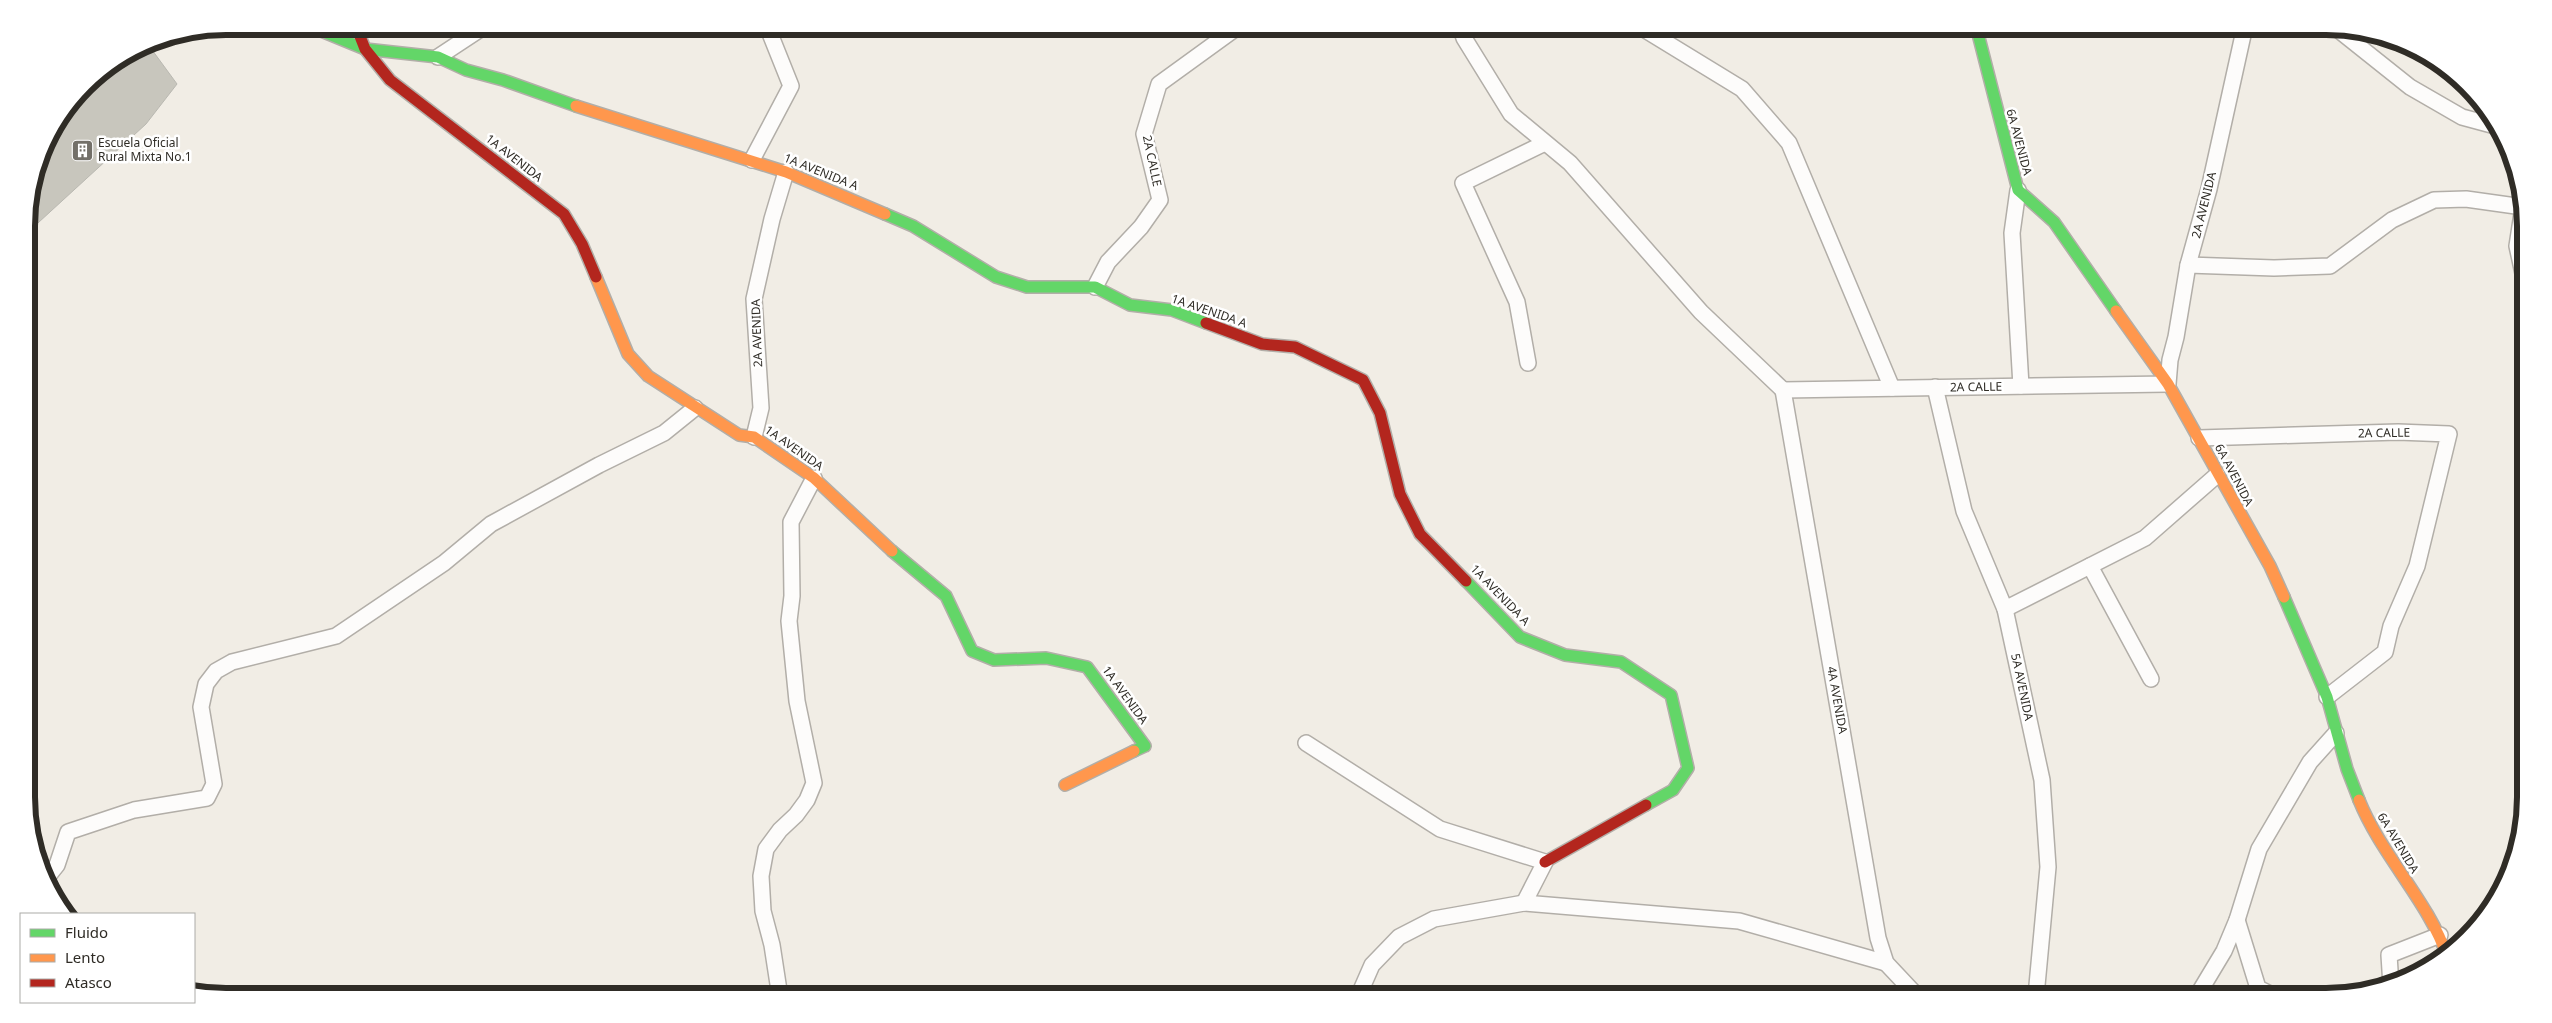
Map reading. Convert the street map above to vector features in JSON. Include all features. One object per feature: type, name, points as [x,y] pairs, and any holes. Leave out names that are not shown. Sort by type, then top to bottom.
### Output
[{"type":"street","name":"1A AVENIDA","points":[[331,35],[365,49]]},
{"type":"street","name":"1A AVENIDA","points":[[360,35],[365,49],[390,80],[564,214],[582,244],[628,354],[648,376],[739,435],[754,436],[814,478],[895,554],[946,596],[972,651],[994,660],[1046,658],[1087,667],[1145,746],[1065,785]]},
{"type":"street","points":[[438,57],[471,35]]},
{"type":"street","points":[[752,160],[791,86],[771,35]]},
{"type":"street","name":"2A CALLE","points":[[1095,287],[1108,262],[1141,228],[1160,200],[1144,134],[1159,84],[1225,35]]},
{"type":"street","points":[[1463,35],[1511,114],[1570,164],[1701,312],[1783,390]]},
{"type":"street","points":[[1654,35],[1742,89],[1788,142],[1892,388]]},
{"type":"street","name":"6A AVENIDA","points":[[1978,35],[2018,190],[2054,222],[2168,384],[2199,438],[2217,475],[2270,566],[2327,697],[2336,734],[2365,815],[2408,887],[2440,935],[2444,947]]},
{"type":"street","name":"2A AVENIDA","points":[[2168,384],[2170,360],[2176,337],[2188,265],[2209,189],[2243,35]]},
{"type":"street","points":[[2346,36],[2410,87],[2462,117],[2488,125]]},
{"type":"street","name":"1A AVENIDA A","points":[[365,49],[438,57],[466,70],[503,80],[618,121],[752,160],[786,172],[914,226],[996,277],[1028,287],[1095,287],[1130,305],[1172,310],[1262,344],[1295,347],[1363,380],[1380,413],[1400,494],[1420,534],[1520,637],[1565,655],[1621,662],[1671,695],[1688,768],[1673,790],[1545,862]]},
{"type":"street","points":[[1528,363],[1517,302],[1463,183],[1545,143]]},
{"type":"street","name":"2A AVENIDA","points":[[754,436],[761,408],[754,299],[772,219],[786,172]]},
{"type":"street","points":[[2018,190],[2012,233],[2021,386]]},
{"type":"street","points":[[2188,265],[2274,268],[2330,266],[2392,220],[2434,200],[2466,199],[2516,206]]},
{"type":"street","name":"2A CALLE","points":[[1783,390],[2168,384]]},
{"type":"street","name":"5A AVENIDA","points":[[1935,388],[1964,511],[2005,609],[2042,780],[2048,867],[2037,988]]},
{"type":"street","name":"4A AVENIDA","points":[[1783,390],[1878,938],[1886,963],[1909,988]]},
{"type":"street","points":[[51,872],[57,865],[68,832],[134,810],[207,798],[214,784],[201,707],[206,684],[216,671],[232,662],[336,636],[444,563],[491,524],[599,465],[664,433],[695,408]]},
{"type":"street","name":"2A CALLE","points":[[2199,438],[2398,432],[2449,434],[2416,566],[2391,626],[2385,652],[2327,697]]},
{"type":"street","points":[[2005,609],[2145,538],[2217,475]]},
{"type":"street","points":[[779,988],[772,945],[762,911],[761,876],[766,849],[807,800],[814,783],[797,702],[789,621],[792,596],[791,522],[814,478]]},
{"type":"street","points":[[2090,566],[2151,679]]},
{"type":"street","points":[[2202,988],[2224,951],[2237,920],[2259,849],[2310,762],[2336,734]]},
{"type":"street","points":[[1306,743],[1440,829],[1545,862],[1524,903]]},
{"type":"street","points":[[1362,988],[1372,965],[1399,937],[1434,919],[1524,903],[1739,921],[1886,963]]},
{"type":"street","points":[[2237,920],[2258,988]]},
{"type":"street","points":[[2390,977],[2389,955],[2440,935]]},
{"type":"building","name":"Escuela Oficial Rural Mixta No.1","points":[[152,50],[177,84],[146,124],[35,226],[35,213],[41,176],[55,141],[67,120],[82,100],[100,82],[120,67]]},
{"type":"traffic: fast","points":[[331,35],[365,49],[438,57],[466,70],[503,80],[576,106]]},
{"type":"traffic: fast","points":[[1978,35],[2018,190],[2054,222],[2116,311]]},
{"type":"traffic: fast","points":[[885,214],[913,226],[996,277],[1027,287],[1095,287],[1130,305],[1172,310],[1206,323]]},
{"type":"traffic: fast","points":[[892,551],[946,596],[972,651],[994,660],[1046,658],[1087,667],[1145,746],[1134,751]]},
{"type":"traffic: fast","points":[[1466,581],[1520,637],[1565,655],[1621,662],[1671,695],[1688,768],[1673,790],[1646,805]]},
{"type":"traffic: fast","points":[[2284,597],[2327,697],[2347,769],[2359,800]]},
{"type":"traffic: slow","points":[[576,106],[786,172],[885,214]]},
{"type":"traffic: slow","points":[[596,277],[628,354],[648,376],[739,435],[754,437],[814,478],[892,551]]},
{"type":"traffic: slow","points":[[2116,311],[2168,384],[2270,566],[2284,597]]},
{"type":"traffic: slow","points":[[1065,785],[1134,751]]},
{"type":"traffic: slow","points":[[2359,800],[2368,820],[2429,917],[2444,948]]},
{"type":"traffic: jam","points":[[360,35],[365,49],[390,80],[564,214],[582,244],[596,277]]},
{"type":"traffic: jam","points":[[1206,323],[1262,344],[1295,347],[1363,380],[1380,413],[1400,494],[1420,534],[1466,581]]},
{"type":"traffic: jam","points":[[1545,862],[1646,805]]},
{"type":"place","name":"Escuela Oficial Rural Mixta No.1","points":[[82,150]]}]
